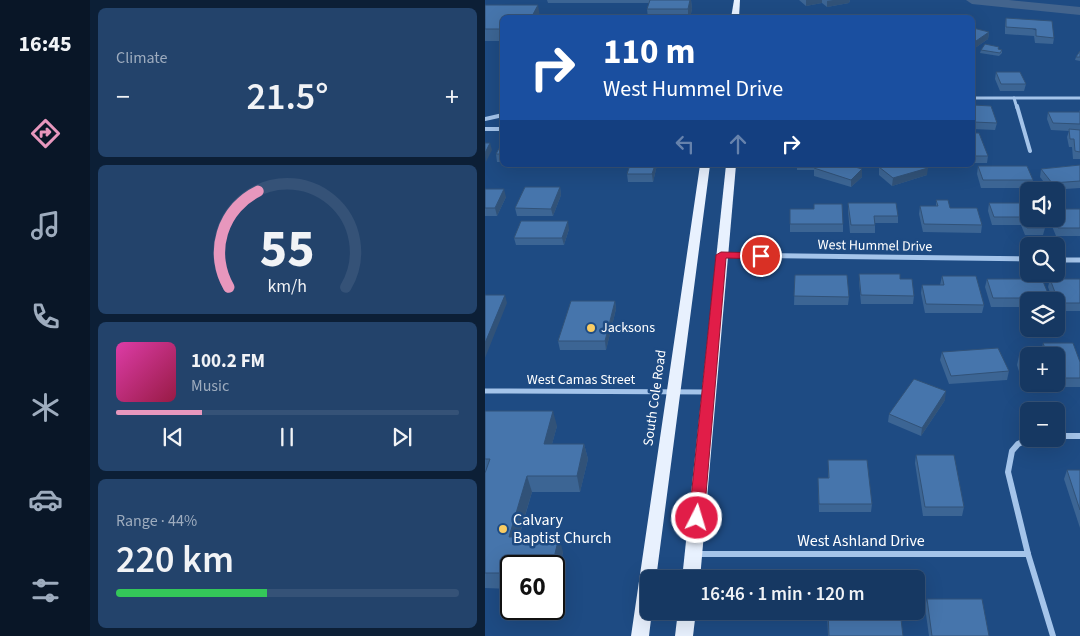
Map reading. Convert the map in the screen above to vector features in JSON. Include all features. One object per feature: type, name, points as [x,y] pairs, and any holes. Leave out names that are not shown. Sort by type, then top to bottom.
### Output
[{"type":"main road","points":[[735,15],[737,0]]},
{"type":"main road","name":"South Cole Road","points":[[643,634],[673,392],[705,167]]},
{"type":"main road","points":[[692,570],[731,167]]},
{"type":"main road","points":[[684,636],[686,620]]},
{"type":"street","points":[[975,98],[1080,98]]},
{"type":"street","points":[[1014,98],[1030,151]]},
{"type":"street","points":[[485,119],[500,116]]},
{"type":"street","points":[[485,129],[500,129]]},
{"type":"street","name":"West Hummel Drive","points":[[721,255],[1020,259]]},
{"type":"street","points":[[1065,260],[1080,260]]},
{"type":"street","name":"West Camas Street","points":[[485,391],[708,392]]},
{"type":"street","points":[[1065,436],[1080,436]]},
{"type":"street","points":[[1020,443],[1015,445],[1008,458],[1008,472],[1028,554],[1053,636]]},
{"type":"street","name":"West Ashland Drive","points":[[693,554],[1028,554]]},
{"type":"building","points":[[650,0],[690,0],[688,9],[647,9]]},
{"type":"building","points":[[485,5],[538,5],[533,15],[500,15],[500,29],[485,29]]},
{"type":"building","points":[[1006,18],[1052,21],[1054,38],[1036,36],[1036,29],[1006,27]]},
{"type":"building","points":[[975,28],[989,32],[976,41]]},
{"type":"building","points":[[985,44],[999,47],[998,49],[1002,50],[1000,53],[981,50]]},
{"type":"building","points":[[996,72],[1020,72],[1026,84],[1001,84]]},
{"type":"building","points":[[975,105],[991,106],[997,123],[975,122]]},
{"type":"building","points":[[1048,112],[1080,112],[1080,124],[1053,123]]},
{"type":"building","points":[[1069,129],[1080,130],[1080,152],[1075,151],[1074,139],[1070,139]]},
{"type":"building","points":[[975,133],[979,133],[988,156],[975,156]]},
{"type":"building","points":[[485,143],[490,143],[485,153]]},
{"type":"building","points":[[1080,165],[1080,181],[1051,182],[1041,169]]},
{"type":"building","points":[[978,166],[1027,166],[1033,180],[983,180]]},
{"type":"building","points":[[629,167],[654,167],[652,174],[627,174]]},
{"type":"building","points":[[855,167],[862,169],[851,180],[814,168]]},
{"type":"building","points":[[879,167],[928,168],[893,178]]},
{"type":"building","points":[[525,187],[560,187],[551,209],[515,208]]},
{"type":"building","points":[[485,189],[504,189],[495,208],[485,208]]},
{"type":"building","points":[[936,200],[948,200],[950,208],[977,208],[982,225],[924,224],[920,206],[938,206]]},
{"type":"building","points":[[848,203],[896,203],[898,216],[874,216],[875,225],[851,225]]},
{"type":"building","points":[[989,203],[1020,203],[1020,217],[994,217]]},
{"type":"building","points":[[814,204],[842,204],[843,224],[790,224],[790,209],[814,209]]},
{"type":"building","points":[[1065,209],[1080,209],[1080,228],[1058,228],[1065,227]]},
{"type":"building","points":[[521,221],[568,221],[562,238],[514,238]]},
{"type":"building","points":[[1027,227],[1045,228],[1027,228]]},
{"type":"building","points":[[859,274],[900,274],[900,279],[912,279],[914,296],[861,295]]},
{"type":"building","points":[[795,275],[847,275],[849,297],[794,296]]},
{"type":"building","points":[[942,276],[976,276],[984,305],[926,304],[922,285],[944,285]]},
{"type":"building","points":[[987,279],[1020,279],[1020,282],[1043,282],[1047,292],[1020,292],[1020,298],[993,298]]},
{"type":"building","points":[[1065,279],[1080,279],[1080,303],[1065,303],[1065,292],[1055,292],[1051,282],[1065,282]]},
{"type":"building","points":[[485,295],[505,295],[485,343]]},
{"type":"building","points":[[571,301],[615,301],[605,341],[558,341]]},
{"type":"building","points":[[1043,343],[1073,343],[1080,362],[1080,378],[1065,378],[1065,347],[1045,347]]},
{"type":"building","points":[[998,348],[1009,371],[951,376],[942,352]]},
{"type":"building","points":[[914,379],[946,391],[922,428],[889,414]]},
{"type":"building","name":"Calvary Baptist Church","points":[[485,411],[553,411],[544,444],[584,444],[577,476],[527,476],[509,537],[559,537],[555,555],[500,555],[500,573],[485,573],[485,473],[490,459],[485,459]]},
{"type":"building","points":[[916,455],[954,455],[964,507],[925,507]]},
{"type":"building","points":[[828,460],[867,460],[872,504],[819,504],[818,478],[829,478]]},
{"type":"building","points":[[1067,470],[1080,470],[1080,510]]},
{"type":"building","points":[[927,599],[982,599],[989,636],[932,636]]},
{"type":"building","points":[[828,620],[901,620],[903,636],[829,636]]},
{"type":"waterway","points":[[972,0],[1080,11]]},
{"type":"place","name":"Jacksons","points":[[591,328]]},
{"type":"place","name":"Calvary Baptist Church","points":[[503,529]]},
{"type":"route","points":[[697,518],[721,255],[761,256]]}]
